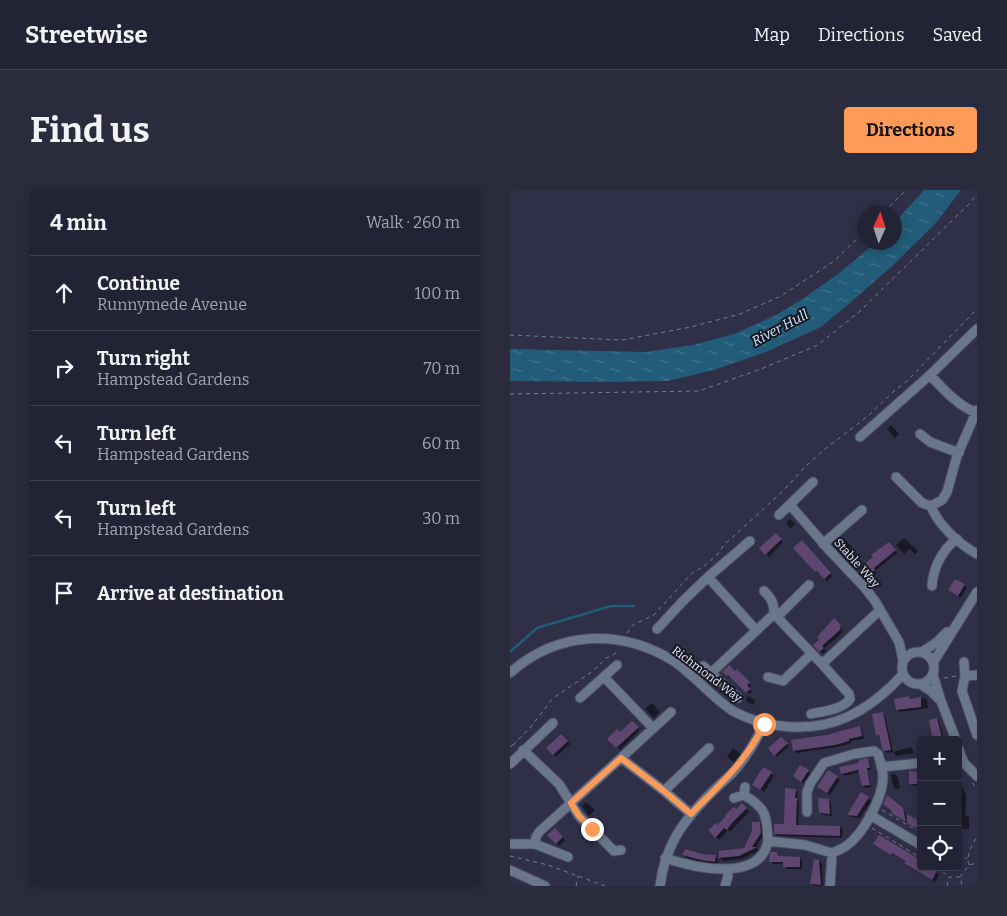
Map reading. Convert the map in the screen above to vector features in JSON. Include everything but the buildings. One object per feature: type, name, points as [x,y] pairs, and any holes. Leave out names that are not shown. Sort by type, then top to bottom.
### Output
[{"type":"street","points":[[860,437],[930,375],[977,329]]},
{"type":"street","points":[[896,477],[922,503],[931,506],[942,500],[947,492],[959,453],[976,412],[969,410],[946,393],[930,375]]},
{"type":"street","points":[[920,434],[930,442],[959,453]]},
{"type":"street","points":[[779,515],[814,482]]},
{"type":"street","name":"Stable Way","points":[[790,505],[804,519],[823,544],[865,588],[899,642],[904,660]]},
{"type":"street","points":[[931,506],[935,516],[957,539],[977,554]]},
{"type":"street","points":[[823,544],[862,510]]},
{"type":"street","points":[[932,586],[932,577],[939,560],[951,543],[957,539]]},
{"type":"street","points":[[657,629],[684,600],[750,541]]},
{"type":"street","points":[[708,578],[756,630]]},
{"type":"street","points":[[711,673],[756,630],[775,616],[809,584]]},
{"type":"street","points":[[764,591],[774,604],[775,616],[849,694],[850,699],[841,707],[811,714]]},
{"type":"street","points":[[934,661],[977,592]]},
{"type":"street","points":[[822,664],[880,610]]},
{"type":"street","points":[[941,701],[931,691],[915,684],[903,674],[902,667],[909,653],[920,652],[937,642],[956,623]]},
{"type":"street","name":"Richmond Way","points":[[510,672],[534,655],[562,643],[590,638],[624,640],[648,648],[673,661],[732,710],[764,724],[799,726],[834,722],[846,718],[889,690],[903,674]]},
{"type":"street","points":[[899,642],[928,655],[934,661],[941,701],[954,736]]},
{"type":"street","points":[[768,677],[783,680],[811,654]]},
{"type":"street","points":[[964,662],[964,697],[977,735]]},
{"type":"street","points":[[580,698],[617,665]]},
{"type":"street","points":[[703,666],[738,698]]},
{"type":"street","points":[[965,676],[977,675]]},
{"type":"street","points":[[604,677],[653,728]]},
{"type":"street","points":[[915,684],[937,677]]},
{"type":"street","name":"Richmond Way","points":[[889,690],[915,684]]},
{"type":"street","points":[[535,844],[539,832],[671,712]]},
{"type":"street","points":[[510,764],[553,723]]},
{"type":"street","points":[[660,886],[665,858],[674,839],[691,814],[734,771],[757,738],[764,724]]},
{"type":"street","points":[[664,791],[709,748]]},
{"type":"street","points":[[523,750],[559,784],[579,816],[614,852],[620,850]]},
{"type":"street","points":[[768,841],[805,845],[832,853],[848,846],[870,815],[882,784],[878,754],[874,751],[854,754],[824,763],[807,792],[807,812]]},
{"type":"street","points":[[621,758],[691,814]]},
{"type":"street","points":[[962,759],[977,776]]},
{"type":"street","points":[[881,766],[917,763]]},
{"type":"street","points":[[665,858],[686,865],[714,870],[727,870],[748,864],[762,856],[768,841],[768,826],[763,811],[759,804],[744,791],[734,798]]},
{"type":"street","points":[[870,815],[917,843]]},
{"type":"street","points":[[510,844],[535,844],[568,858]]},
{"type":"street","points":[[830,886],[832,853]]},
{"type":"street","points":[[510,870],[545,886]]},
{"type":"street","points":[[725,886],[728,876],[727,870]]},
{"type":"path","points":[[891,205],[906,190]]},
{"type":"path","points":[[510,394],[699,391],[737,379],[818,345],[859,312],[971,202],[977,193]]},
{"type":"path","points":[[510,334],[622,340],[691,327],[740,314],[781,296],[834,261],[857,239]]},
{"type":"path","points":[[513,745],[530,728],[553,698],[593,671],[606,658],[617,652],[633,625],[654,615],[692,573],[703,567],[717,554],[724,545],[765,509],[825,449],[868,416],[907,381],[977,309]]},
{"type":"path","points":[[937,677],[965,676]]},
{"type":"path","points":[[875,805],[917,831]]},
{"type":"path","points":[[865,824],[917,856]]},
{"type":"path","points":[[967,860],[977,837]]},
{"type":"path","points":[[510,856],[548,865],[605,886]]},
{"type":"path","points":[[962,857],[967,860],[969,865]]},
{"type":"path","points":[[962,886],[960,877],[969,865],[977,863]]},
{"type":"path","points":[[942,871],[950,877],[960,877]]},
{"type":"path","points":[[576,886],[578,875]]},
{"type":"path","points":[[947,886],[950,877]]},
{"type":"water","name":"River Hull","points":[[924,190],[961,190],[935,224],[891,267],[843,309],[819,328],[766,352],[714,370],[668,381],[510,381],[510,349],[645,352],[693,345],[734,334],[776,315],[801,300],[838,274],[867,250],[902,250],[902,214]]},
{"type":"waterway","points":[[510,652],[537,628],[611,606],[634,606]]},
{"type":"route","points":[[592,829],[579,816],[571,803],[621,758],[691,814],[734,771],[748,753],[764,724]]}]
